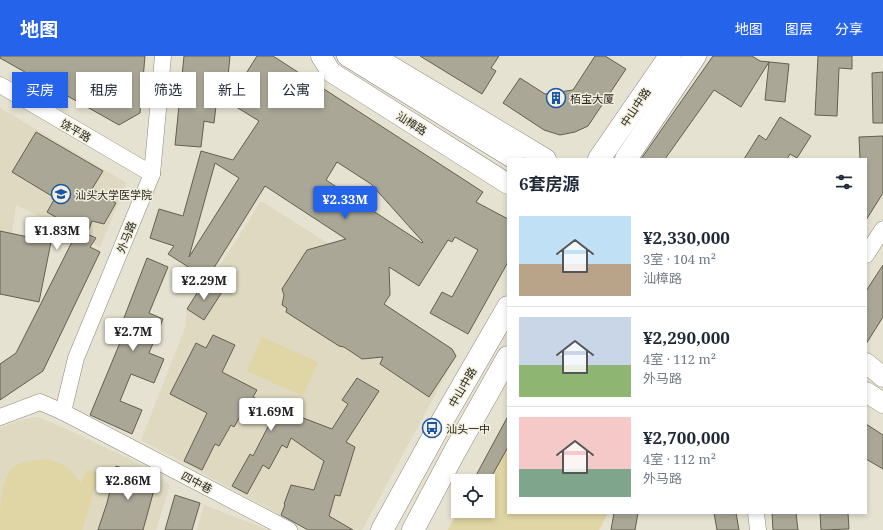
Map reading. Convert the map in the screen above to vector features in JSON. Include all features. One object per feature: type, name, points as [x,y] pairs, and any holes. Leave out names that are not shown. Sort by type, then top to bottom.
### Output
[{"type":"main road","name":"中山中路","points":[[600,158],[670,56]]},
{"type":"main road","name":"中山中路","points":[[627,158],[696,56]]},
{"type":"main road","name":"中山中路","points":[[382,530],[437,430],[507,309]]},
{"type":"main road","points":[[413,530],[507,359]]},
{"type":"street","name":"外马路","points":[[63,412],[76,358],[152,174],[163,56]]},
{"type":"street","points":[[374,56],[544,158]]},
{"type":"street","name":"汕樟路","points":[[333,57],[512,158]]},
{"type":"street","name":"汕樟路","points":[[333,57],[507,166]]},
{"type":"street","name":"汕樟路","points":[[333,57],[331,72],[507,183]]},
{"type":"street","name":"饶平路","points":[[0,85],[152,174]]},
{"type":"street","points":[[867,254],[883,228]]},
{"type":"street","points":[[867,364],[883,377]]},
{"type":"street","points":[[867,377],[883,386]]},
{"type":"street","points":[[867,393],[883,404]]},
{"type":"street","points":[[867,401],[883,409]]},
{"type":"street","name":"四中巷","points":[[0,417],[40,402],[63,412],[289,530]]},
{"type":"street","points":[[756,514],[758,530]]},
{"type":"shaded area","name":"汕头大学医学院","points":[[0,108],[127,183],[100,247],[16,205],[9,257],[0,256]]},
{"type":"shaded area","points":[[261,201],[385,279],[385,285],[390,288],[390,295],[385,304],[452,349],[456,356],[362,530],[308,530],[141,440],[185,328],[187,309],[204,282],[209,283]]},
{"type":"shaded area","points":[[262,337],[318,362],[303,396],[247,371]]},
{"type":"shaded area","points":[[38,417],[136,462],[170,485],[156,530],[0,530],[0,428],[21,420]]},
{"type":"shaded area","points":[[507,449],[507,514],[607,514],[599,530],[448,530],[454,518],[495,518],[495,474],[493,474]]},
{"type":"shaded area","points":[[45,459],[62,464],[74,474],[81,484],[87,470],[99,474],[82,530],[0,530],[3,489],[8,474],[12,468],[19,464]]},
{"type":"shaded area","points":[[204,505],[269,530],[197,530]]},
{"type":"building","points":[[0,56],[145,56],[144,72],[140,72],[140,113],[119,125],[89,108],[132,108],[132,72],[76,72],[76,101],[68,96],[68,72],[25,72],[0,58]]},
{"type":"building","points":[[184,56],[230,56],[228,72],[204,72],[204,108],[216,108],[214,123],[204,121],[201,147],[175,145],[179,108],[196,108],[196,72],[182,72]]},
{"type":"building","points":[[257,56],[273,56],[298,72],[268,72],[268,108],[324,108],[324,89],[483,192],[476,202],[507,218],[507,264],[468,334],[430,313],[442,292],[452,297],[478,250],[455,237],[452,242],[448,240],[419,286],[389,267],[390,295],[384,304],[452,349],[456,356],[429,397],[380,364],[383,357],[362,359],[286,312],[287,308],[282,305],[284,295],[282,289],[307,250],[346,239],[265,186],[207,279],[168,254],[174,246],[150,238],[159,209],[183,216],[201,151],[233,160],[259,121],[238,108],[260,108],[260,72],[247,72]],"holes":[[[337,162],[371,184],[423,242],[422,243],[326,180]],[[215,163],[239,178],[189,257]]]},
{"type":"building","points":[[420,56],[499,56],[491,68],[496,71],[482,94]]},
{"type":"building","name":"栢宝大厦","points":[[595,56],[605,56],[626,69],[588,126],[575,132],[560,135],[544,130],[503,103],[520,78],[545,94],[573,90]]},
{"type":"building","points":[[713,56],[752,56],[760,61],[789,64],[785,102],[765,100],[769,62],[741,107],[714,90],[666,158],[642,158]]},
{"type":"building","points":[[818,56],[852,56],[852,69],[839,68],[837,116],[815,115]]},
{"type":"building","points":[[883,72],[883,123],[873,123],[872,73]]},
{"type":"building","points":[[780,117],[811,136],[797,158],[790,154],[788,158],[745,158],[759,135],[766,140]]},
{"type":"building","points":[[36,132],[103,171],[92,189],[116,203],[104,224],[92,221],[87,234],[96,238],[90,247],[100,252],[43,371],[0,400],[0,364],[16,353],[78,230],[47,212],[55,198],[12,172]]},
{"type":"building","points":[[883,136],[883,193],[867,218],[867,158],[860,158],[859,137]]},
{"type":"building","points":[[0,231],[51,242],[39,302],[0,294]]},
{"type":"building","points":[[147,258],[168,267],[149,313],[163,319],[149,353],[164,359],[154,383],[131,374],[120,401],[142,410],[132,434],[90,415],[124,333],[119,331]]},
{"type":"building","points":[[883,265],[883,317],[867,342],[867,289]]},
{"type":"building","points":[[204,282],[222,292],[204,320],[187,309]]},
{"type":"building","points":[[213,335],[235,345],[222,372],[257,390],[253,397],[276,409],[280,401],[300,410],[298,416],[332,429],[348,404],[342,400],[357,378],[379,391],[346,442],[355,447],[340,496],[335,495],[329,516],[353,530],[308,530],[281,515],[291,485],[314,490],[324,461],[291,438],[287,448],[282,445],[269,469],[263,465],[247,494],[232,486],[250,454],[253,456],[272,419],[246,406],[234,427],[231,425],[219,446],[215,444],[202,470],[184,461],[207,413],[170,394],[196,343],[206,348]]},
{"type":"building","points":[[507,418],[507,449],[493,474],[477,474]]},
{"type":"building","points":[[867,425],[883,435],[883,469],[867,460]]},
{"type":"building","points":[[116,466],[157,479],[143,530],[98,530],[107,503]]},
{"type":"building","points":[[175,495],[200,503],[192,530],[165,530]]},
{"type":"building","points":[[614,514],[638,514],[635,530],[611,530]]},
{"type":"building","points":[[714,514],[736,514],[739,530],[717,530]]},
{"type":"building","points":[[772,514],[796,514],[798,530],[773,530]]},
{"type":"building","points":[[820,514],[848,514],[849,529],[821,530]]},
{"type":"place","name":"栢宝大厦","points":[[556,98]]},
{"type":"place","name":"汕头大学医学院","points":[[61,194]]},
{"type":"place","name":"汕头一中","points":[[432,428]]}]
